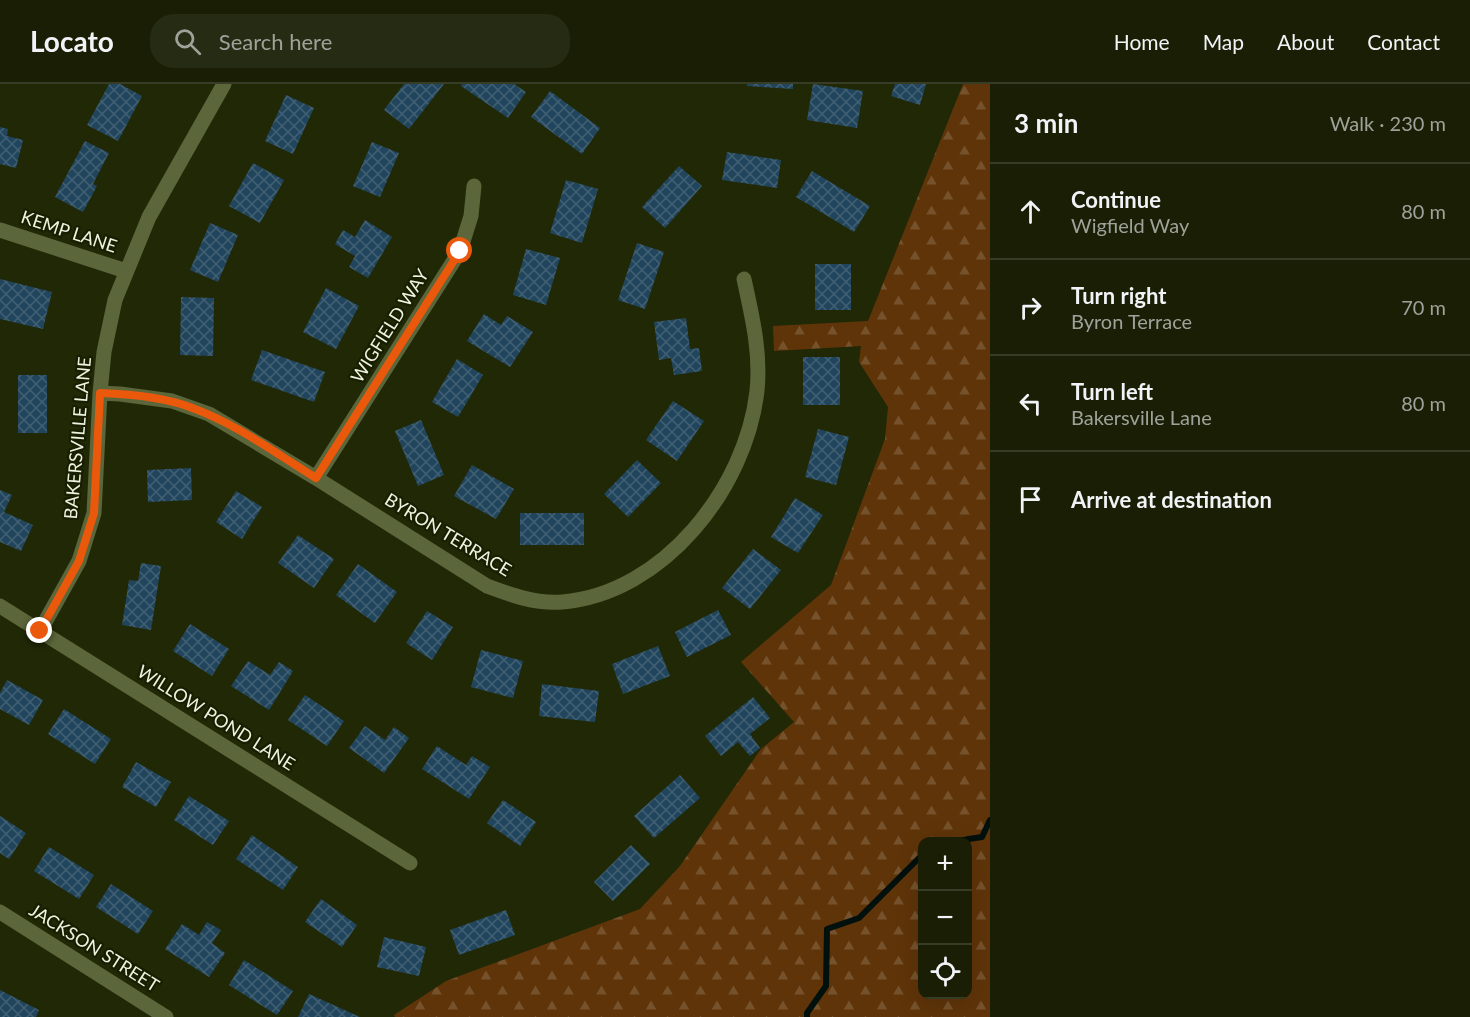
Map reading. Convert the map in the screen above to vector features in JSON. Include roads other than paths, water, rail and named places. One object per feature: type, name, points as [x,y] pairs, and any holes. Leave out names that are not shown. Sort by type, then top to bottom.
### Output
[{"type":"street","name":"BAKERSVILLE LANE","points":[[40,631],[79,561],[94,513],[104,352],[115,300],[149,217],[224,84]]},
{"type":"street","name":"WIGFIELD WAY","points":[[316,478],[460,251],[471,216],[474,186]]},
{"type":"street","name":"KEMP LANE","points":[[0,230],[126,271]]},
{"type":"street","name":"BYRON TERRACE","points":[[100,393],[120,393],[172,401],[193,408],[231,426],[487,586],[518,598],[561,603],[589,598],[617,589],[648,570],[689,534],[717,499],[739,460],[752,417],[758,369],[757,337],[744,279]]},
{"type":"street","name":"WILLOW POND LANE","points":[[0,606],[410,863]]},
{"type":"street","name":"JACKSON STREET","points":[[0,912],[166,1017]]},
{"type":"waterway","points":[[972,839],[982,837],[990,820]]},
{"type":"waterway","points":[[807,1017],[807,1013],[826,986],[827,929],[859,918],[918,859]]}]
